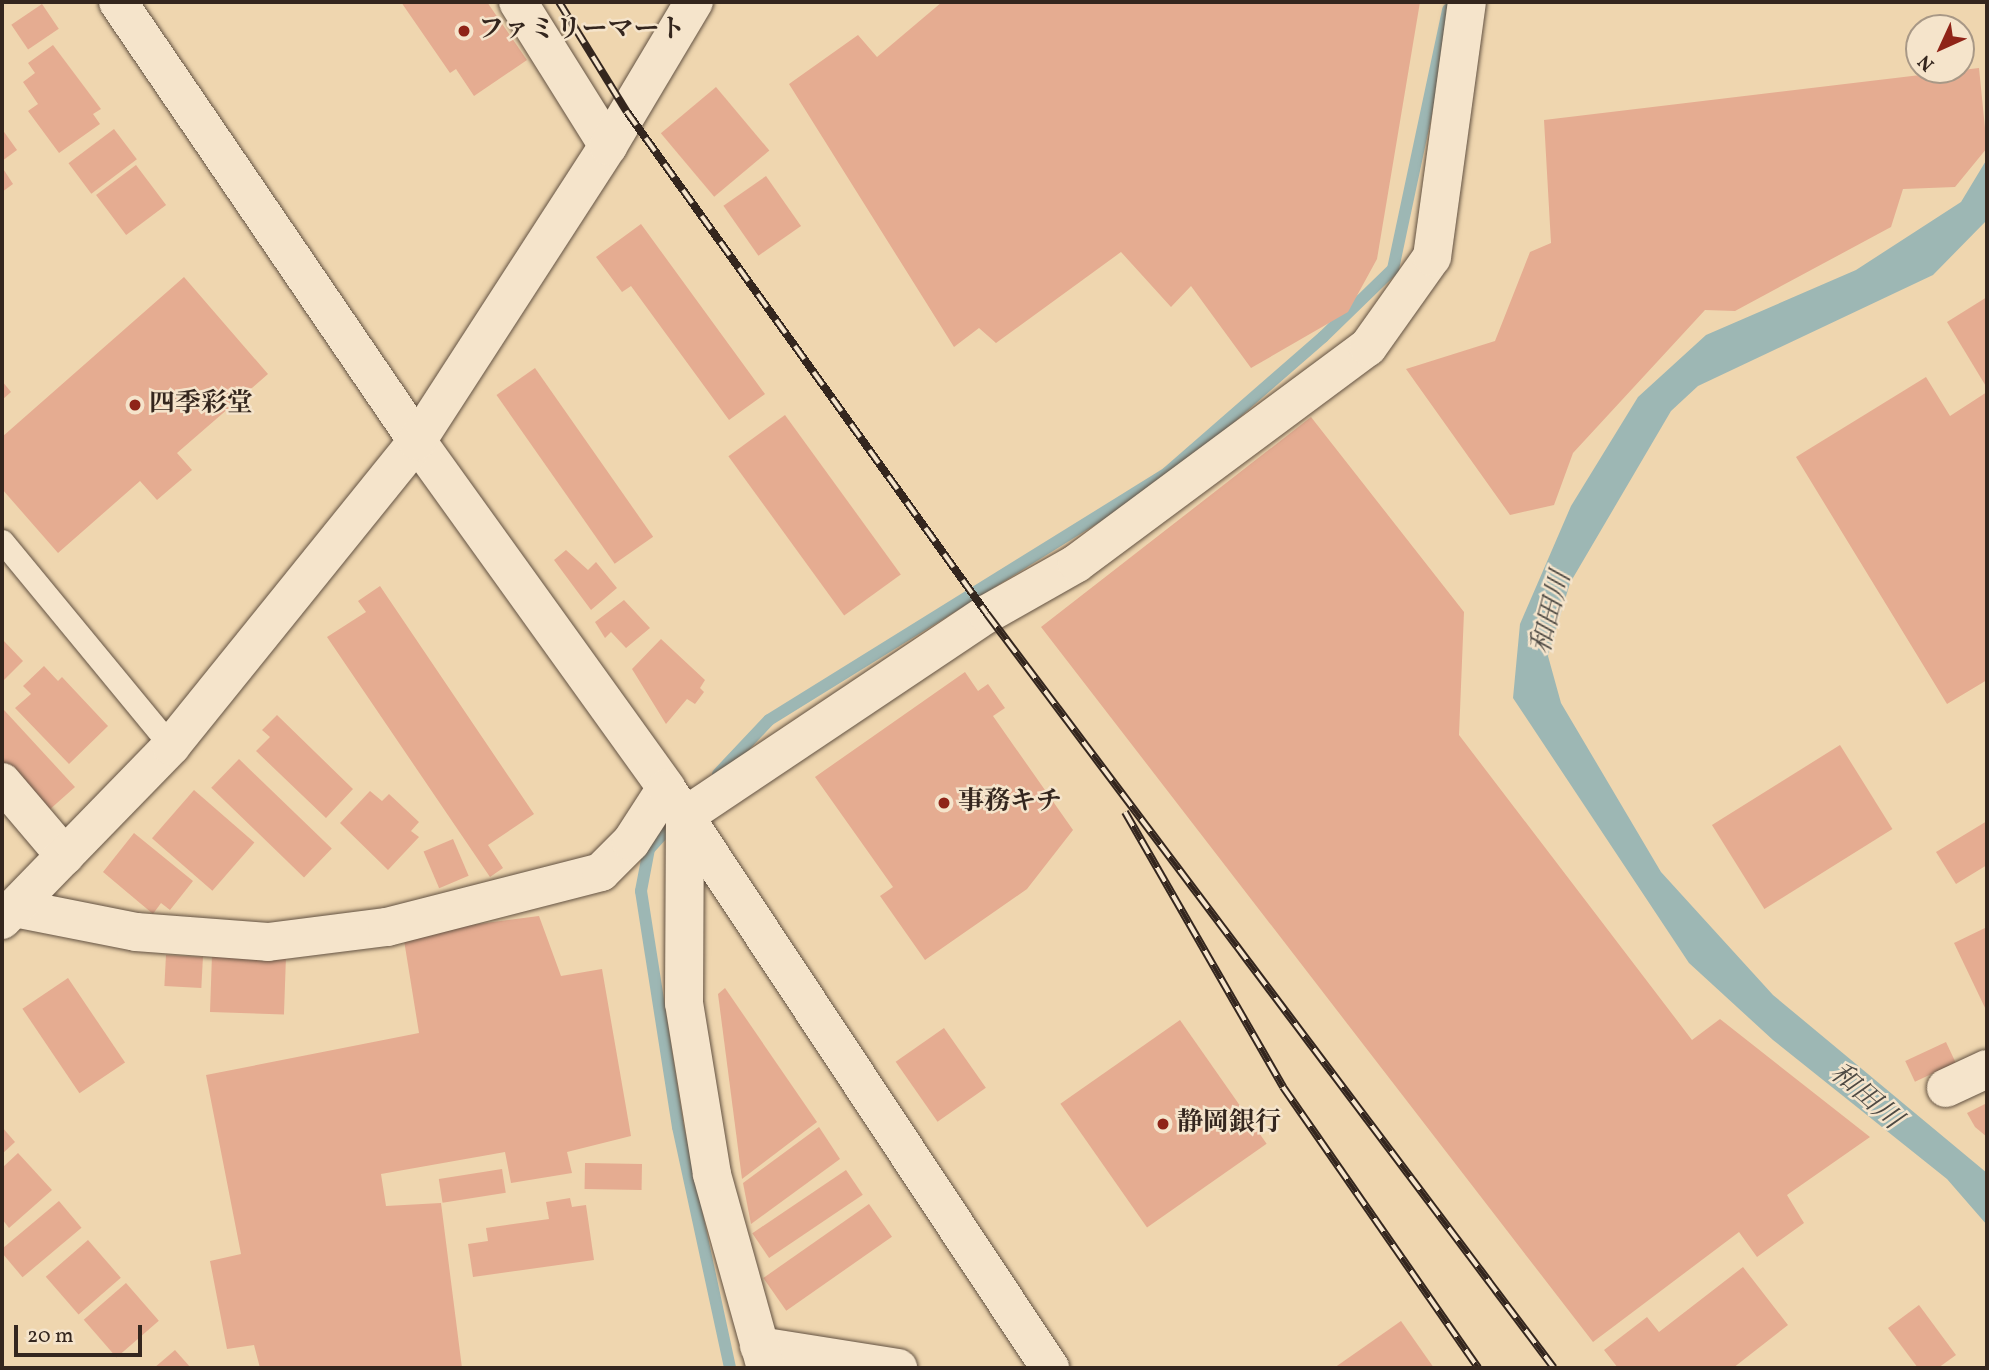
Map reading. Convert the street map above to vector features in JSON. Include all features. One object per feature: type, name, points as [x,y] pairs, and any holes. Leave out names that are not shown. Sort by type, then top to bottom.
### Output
[{"type":"street","points":[[118,2],[417,441],[676,802],[1050,1368]]},
{"type":"street","points":[[518,2],[608,146]]},
{"type":"street","points":[[9,914],[171,746],[417,441],[608,146],[694,2]]},
{"type":"street","points":[[9,914],[136,932],[268,942],[387,927],[601,872],[676,802],[987,614],[1077,564],[1368,347],[1432,257],[1467,2]]},
{"type":"street","points":[[2,782],[65,856]]},
{"type":"street","points":[[676,802],[684,1003],[712,1174],[762,1357],[898,1368]]},
{"type":"street","points":[[1947,1088],[1987,1069]]},
{"type":"lane","points":[[2,541],[171,746]]},
{"type":"water","name":"和田川","points":[[1987,159],[1987,220],[1933,275],[1698,386],[1671,411],[1570,583],[1548,656],[1561,703],[1661,872],[1773,995],[1987,1173],[1987,1225],[1947,1179],[1773,1040],[1689,963],[1513,698],[1520,624],[1571,506],[1638,397],[1706,335],[1856,270],[1961,202]]},
{"type":"building","name":"ファミリーマート","points":[[401,2],[487,2],[527,60],[474,96],[456,69],[450,73]]},
{"type":"building","points":[[942,2],[1420,2],[1377,259],[1348,312],[1251,368],[1191,286],[1171,307],[1121,252],[996,343],[979,328],[954,347],[789,84],[858,35],[877,57]]},
{"type":"building","points":[[42,4],[59,29],[28,50],[11,25]]},
{"type":"building","points":[[53,45],[101,109],[93,114],[100,124],[59,153],[28,111],[38,104],[23,82],[35,73],[28,63]]},
{"type":"building","points":[[1975,68],[1979,68],[1987,148],[1955,187],[1903,189],[1891,227],[1735,311],[1705,310],[1573,453],[1554,505],[1510,515],[1406,369],[1495,341],[1530,252],[1551,243],[1544,120],[1905,77],[1905,84],[1975,84]]},
{"type":"building","points":[[716,87],[769,151],[714,197],[661,133]]},
{"type":"building","points":[[2,129],[17,150],[2,161]]},
{"type":"building","points":[[114,129],[137,159],[91,194],[68,163]]},
{"type":"building","points":[[136,165],[166,205],[126,235],[96,195]]},
{"type":"building","points":[[2,167],[13,184],[2,192]]},
{"type":"building","points":[[766,176],[801,226],[758,256],[723,206]]},
{"type":"building","points":[[641,224],[765,394],[729,420],[631,286],[622,292],[596,257]]},
{"type":"building","name":"四季彩堂","points":[[184,277],[268,374],[177,453],[192,470],[157,500],[140,481],[58,553],[2,489],[2,437]]},
{"type":"building","points":[[1987,297],[1987,388],[1947,322]]},
{"type":"building","points":[[535,368],[653,537],[615,564],[496,395]]},
{"type":"building","points":[[1926,377],[1950,416],[1987,392],[1987,680],[1947,704],[1796,457]]},
{"type":"building","points":[[2,381],[11,392],[2,400]]},
{"type":"building","points":[[785,415],[901,574],[844,616],[728,456]]},
{"type":"building","points":[[1311,417],[1464,612],[1459,735],[1692,1040],[1720,1019],[1870,1137],[1787,1195],[1804,1223],[1757,1257],[1739,1232],[1593,1342],[1041,627]]},
{"type":"building","points":[[566,550],[588,570],[596,562],[617,588],[591,610],[554,560]]},
{"type":"building","points":[[380,586],[534,814],[488,845],[503,868],[490,877],[327,637],[366,612],[358,601]]},
{"type":"building","points":[[624,600],[650,628],[626,648],[611,632],[605,638],[595,622]]},
{"type":"building","points":[[2,639],[23,661],[2,682]]},
{"type":"building","points":[[661,639],[705,680],[700,688],[704,692],[695,704],[687,699],[666,724],[632,669]]},
{"type":"building","points":[[44,666],[58,681],[62,677],[108,726],[69,764],[15,708],[31,694],[23,686]]},
{"type":"building","name":"事務キチ","points":[[965,672],[978,691],[988,684],[1005,708],[993,716],[1073,830],[1027,889],[925,960],[880,896],[893,887],[815,777]]},
{"type":"building","points":[[4,710],[75,787],[48,811],[2,761]]},
{"type":"building","points":[[277,715],[353,789],[326,818],[256,751],[270,737],[262,730]]},
{"type":"building","points":[[1840,745],[1892,829],[1764,909],[1712,825]]},
{"type":"building","points":[[239,759],[332,849],[304,877],[211,788]]},
{"type":"building","points":[[194,790],[254,842],[212,891],[152,838]]},
{"type":"building","points":[[370,791],[382,801],[389,794],[419,822],[411,831],[419,837],[388,870],[340,823]]},
{"type":"building","points":[[1987,821],[1987,865],[1956,884],[1936,852]]},
{"type":"building","points":[[134,833],[193,881],[170,910],[161,903],[153,914],[103,872]]},
{"type":"building","points":[[453,839],[469,876],[439,888],[424,852]]},
{"type":"building","points":[[539,916],[561,976],[602,969],[631,1136],[567,1152],[572,1173],[511,1183],[505,1152],[381,1174],[386,1206],[441,1203],[462,1368],[260,1368],[254,1345],[227,1349],[210,1261],[241,1254],[206,1075],[419,1033],[403,934]]},
{"type":"building","points":[[1987,927],[1987,1012],[1954,943]]},
{"type":"building","points":[[166,955],[203,957],[201,988],[164,986]]},
{"type":"building","points":[[212,955],[286,958],[284,1015],[210,1012]]},
{"type":"building","points":[[68,978],[125,1063],[79,1093],[22,1009]]},
{"type":"building","points":[[725,988],[817,1122],[742,1179],[718,994]]},
{"type":"building","name":"静岡銀行","points":[[1180,1020],[1267,1144],[1147,1227],[1060,1104]]},
{"type":"building","points":[[944,1028],[986,1088],[938,1122],[896,1062]]},
{"type":"building","points":[[1946,1042],[1956,1063],[1915,1082],[1905,1061]]},
{"type":"building","points":[[1987,1103],[1987,1137],[1975,1127],[1967,1113]]},
{"type":"building","points":[[2,1127],[15,1142],[2,1154]]},
{"type":"building","points":[[819,1127],[840,1159],[751,1224],[743,1183]]},
{"type":"building","points":[[18,1153],[52,1190],[9,1228],[2,1219],[2,1168]]},
{"type":"building","points":[[585,1163],[642,1164],[642,1190],[585,1189]]},
{"type":"building","points":[[502,1169],[506,1193],[443,1203],[439,1179]]},
{"type":"building","points":[[846,1170],[863,1195],[769,1258],[752,1233]]},
{"type":"building","points":[[570,1198],[572,1207],[586,1205],[594,1260],[473,1277],[468,1244],[488,1241],[486,1228],[549,1219],[546,1202]]},
{"type":"building","points":[[59,1201],[81,1228],[23,1277],[2,1253],[2,1249]]},
{"type":"building","points":[[869,1204],[892,1237],[786,1311],[763,1278]]},
{"type":"building","points":[[88,1240],[121,1278],[79,1314],[46,1277]]},
{"type":"building","points":[[1743,1267],[1788,1325],[1733,1368],[1618,1368],[1604,1350],[1647,1317],[1659,1332]]},
{"type":"building","points":[[126,1283],[159,1321],[117,1357],[84,1320]]},
{"type":"building","points":[[1919,1305],[1956,1355],[1938,1368],[1918,1368],[1888,1328]]},
{"type":"building","points":[[1401,1321],[1434,1368],[1334,1368]]},
{"type":"building","points":[[175,1350],[191,1368],[154,1368]]},
{"type":"waterway","points":[[718,774],[769,720],[1167,473],[1323,337],[1393,269],[1448,10]]},
{"type":"waterway","points":[[677,818],[649,849],[641,891],[678,1127],[730,1368]]},
{"type":"railway","points":[[559,2],[627,112],[987,614],[1554,1368]]},
{"type":"railway","points":[[1125,812],[1283,1087],[1478,1368]]},
{"type":"place","name":"ファミリーマート","points":[[464,31]]},
{"type":"place","name":"四季彩堂","points":[[135,405]]},
{"type":"place","name":"事務キチ","points":[[944,803]]},
{"type":"place","name":"静岡銀行","points":[[1163,1124]]}]
